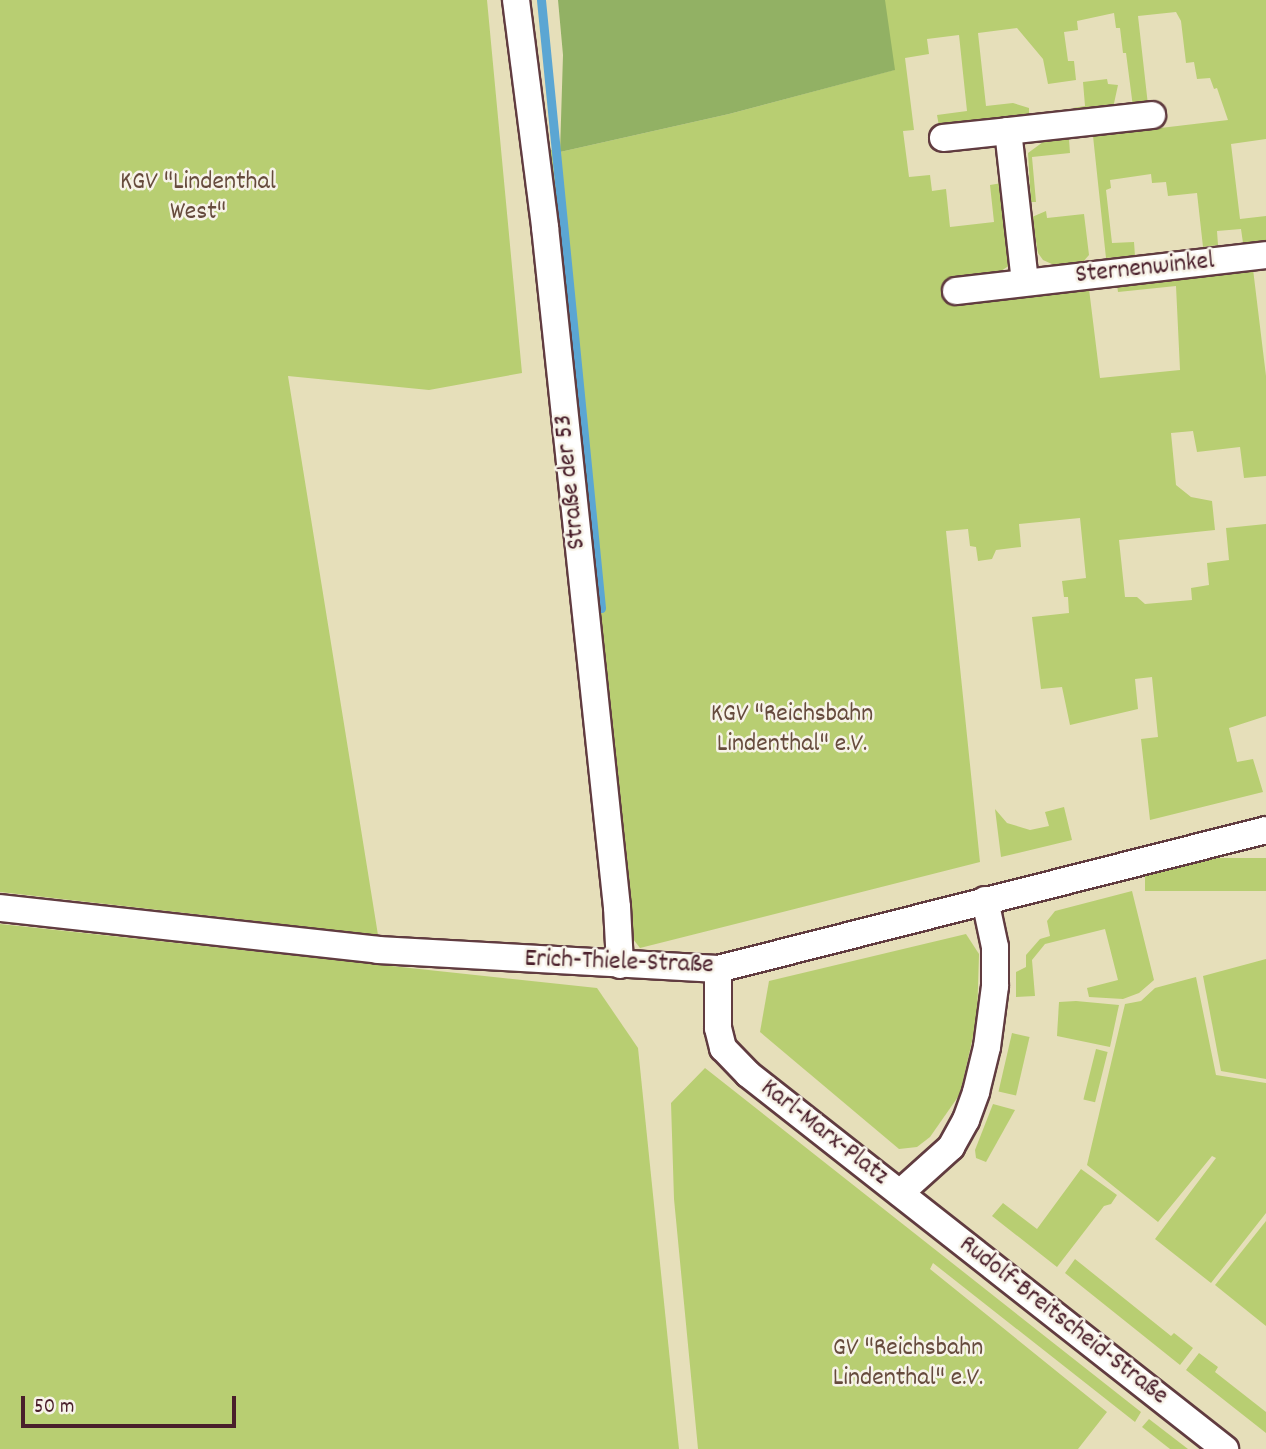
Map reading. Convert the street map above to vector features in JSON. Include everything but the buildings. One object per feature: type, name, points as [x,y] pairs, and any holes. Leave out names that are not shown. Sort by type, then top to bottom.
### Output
[{"type":"street","name":"Straße der 53","points":[[516,0],[545,227],[617,906],[620,965]]},
{"type":"street","points":[[943,138],[1153,115]]},
{"type":"street","points":[[1008,131],[1024,282]]},
{"type":"street","name":"Sternenwinkel","points":[[956,291],[1266,255]]},
{"type":"street","name":"Erich-Thiele-Straße","points":[[0,908],[378,950],[718,969],[1266,830]]},
{"type":"street","name":"Karl-Marx-Platz","points":[[718,969],[718,1028],[723,1048],[748,1074],[900,1193],[951,1147],[966,1120],[976,1092],[987,1047],[995,986],[995,947],[985,900]]},
{"type":"street","name":"Rudolf-Breitscheid-Straße","points":[[900,1193],[1225,1449]]},
{"type":"green space","name":"KGV \"Lindenthal West\"","points":[[0,0],[487,0],[522,373],[429,390],[288,376],[378,935],[0,892]]},
{"type":"green space","points":[[558,0],[885,0],[895,70],[729,114],[560,152],[563,55]]},
{"type":"green space","name":"KGV \"Reichsbahn Lindenthal\" e.V.","points":[[884,0],[1266,0],[1266,139],[1231,144],[1240,219],[1266,216],[1266,240],[1243,243],[1241,229],[1217,231],[1218,245],[1203,247],[1197,193],[1168,196],[1166,182],[1152,183],[1151,174],[1110,180],[1111,188],[1106,190],[1112,243],[1134,242],[1135,256],[1106,258],[1093,136],[1228,120],[1217,88],[1214,89],[1210,78],[1197,79],[1194,62],[1186,63],[1181,21],[1176,12],[1138,16],[1148,105],[1133,107],[1126,53],[1123,53],[1120,28],[1116,28],[1114,13],[1077,21],[1078,30],[1064,32],[1068,61],[1074,61],[1076,80],[1048,84],[1043,59],[1017,28],[978,33],[986,106],[1013,103],[1029,108],[1029,117],[939,126],[937,115],[967,111],[959,35],[927,39],[929,54],[905,58],[914,130],[903,131],[909,177],[930,175],[932,191],[946,189],[950,227],[994,222],[990,185],[1002,183],[1012,259],[1010,265],[995,275],[948,280],[951,305],[1089,289],[1100,378],[1180,370],[1176,286],[1118,292],[1117,285],[1253,269],[1266,376],[1266,476],[1244,478],[1240,447],[1197,452],[1193,431],[1171,433],[1176,485],[1191,497],[1212,501],[1215,530],[1119,540],[1125,597],[1137,597],[1145,604],[1192,600],[1191,588],[1209,585],[1207,563],[1229,560],[1226,528],[1266,524],[1266,716],[1229,728],[1237,762],[1253,759],[1263,792],[1150,820],[1141,739],[1158,737],[1152,677],[1135,679],[1138,709],[1070,725],[1062,687],[1041,689],[1032,617],[1069,613],[1068,597],[1064,597],[1062,581],[1086,578],[1080,518],[1019,524],[1021,547],[996,550],[992,559],[978,561],[976,547],[970,546],[968,529],[946,531],[980,862],[640,948],[630,935],[543,148],[560,152],[729,114],[894,70]]},
{"type":"green space","points":[[1107,79],[1108,84],[1118,85],[1113,108],[1075,112],[1073,108],[1085,106],[1083,82]]},
{"type":"green space","points":[[1069,139],[1070,153],[1032,157],[1036,202],[1031,202],[1028,153],[1043,142]]},
{"type":"green space","points":[[1046,211],[1047,218],[1084,214],[1089,255],[1082,263],[1054,265],[1043,260],[1038,253],[1032,217]]},
{"type":"green space","points":[[1064,807],[1072,840],[1001,857],[995,809],[1007,823],[1030,830],[1049,826],[1045,812]]},
{"type":"green space","points":[[1145,858],[1266,858],[1266,891],[1145,891]]},
{"type":"green space","points":[[1132,891],[1154,980],[1139,993],[1123,999],[1089,997],[1087,988],[1118,980],[1105,929],[1045,944],[1032,960],[1035,996],[1016,997],[1016,972],[1026,967],[1026,955],[1040,939],[1050,936],[1047,921],[1055,911]]},
{"type":"green space","points":[[0,924],[597,988],[638,1048],[679,1449],[0,1449]]},
{"type":"green space","points":[[966,934],[979,954],[977,1019],[960,1094],[930,1137],[917,1147],[899,1149],[760,1032],[769,981]]},
{"type":"green space","points":[[1266,959],[1266,1079],[1221,1071],[1203,976]]},
{"type":"green space","points":[[1196,977],[1216,1075],[1266,1083],[1266,1213],[1211,1283],[1155,1239],[1216,1158],[1212,1156],[1158,1222],[1087,1165],[1125,1004],[1141,1001],[1155,988]]},
{"type":"green space","points":[[1059,1002],[1119,1005],[1110,1047],[1057,1036]]},
{"type":"green space","points":[[1012,1033],[1030,1037],[1016,1096],[999,1091]]},
{"type":"green space","points":[[1096,1049],[1108,1052],[1095,1102],[1083,1099]]},
{"type":"green space","name":"GV \"Reichsbahn Lindenthal\" e.V.","points":[[705,1068],[1141,1412],[1135,1422],[933,1263],[930,1269],[1107,1412],[1078,1449],[698,1449],[674,1199],[671,1103]]},
{"type":"green space","points":[[993,1104],[1015,1110],[986,1162],[976,1158],[975,1150]]},
{"type":"green space","points":[[1081,1169],[1117,1195],[1111,1204],[1104,1206],[1057,1267],[992,1216],[1003,1203],[1037,1229]]},
{"type":"green space","points":[[1266,1221],[1266,1326],[1215,1285]]},
{"type":"green space","points":[[1075,1259],[1171,1336],[1174,1333],[1193,1348],[1180,1365],[1065,1273]]},
{"type":"green space","points":[[1199,1353],[1218,1367],[1215,1372],[1266,1412],[1266,1433],[1186,1370]]},
{"type":"green space","points":[[1149,1419],[1188,1449],[1170,1449],[1142,1427]]},
{"type":"waterway","points":[[541,0],[601,608]]}]
